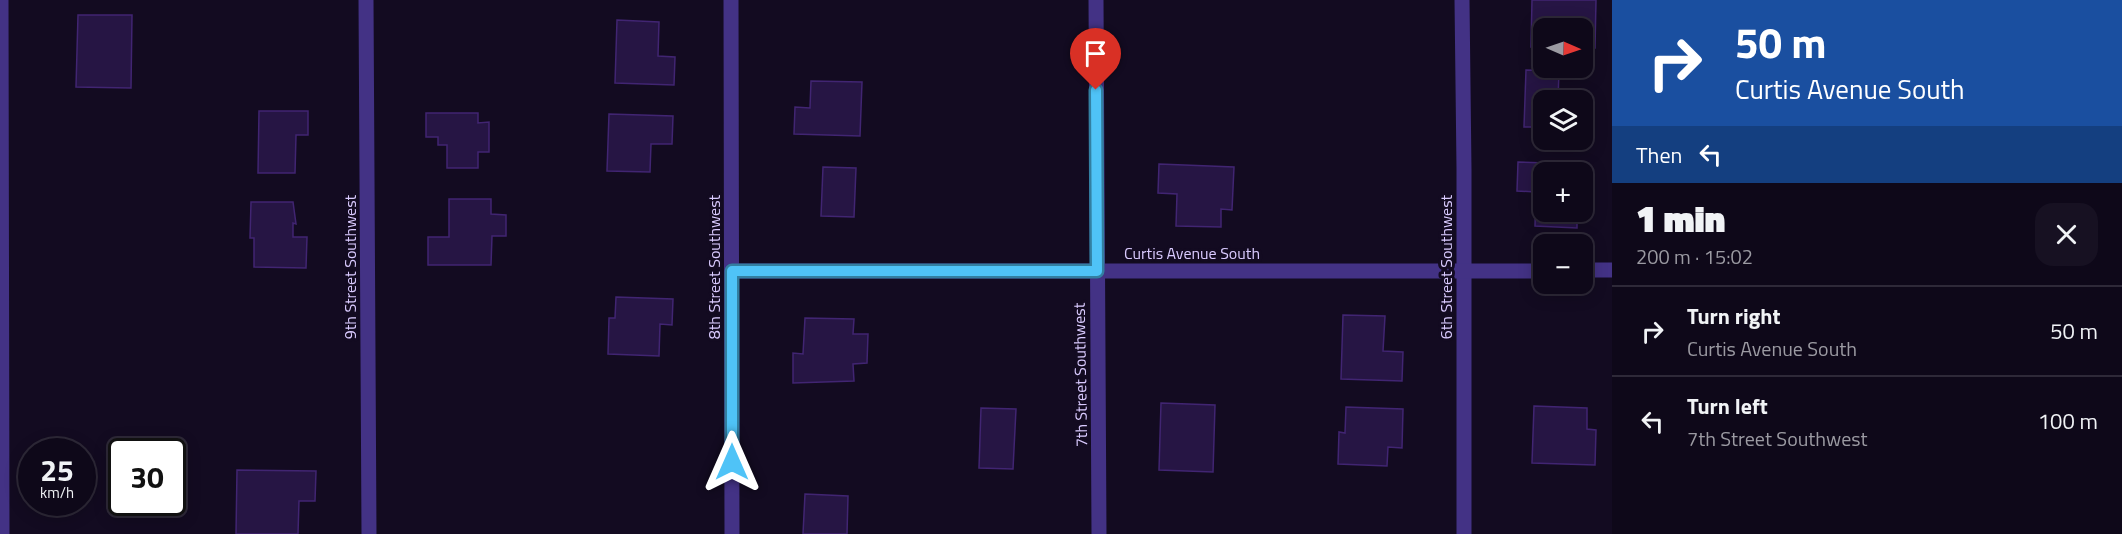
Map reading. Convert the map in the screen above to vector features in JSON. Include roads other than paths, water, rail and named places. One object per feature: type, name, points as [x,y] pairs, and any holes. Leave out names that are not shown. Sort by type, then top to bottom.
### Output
[{"type":"street","points":[[1,0],[2,534]]},
{"type":"street","name":"9th Street Southwest","points":[[366,0],[369,534]]},
{"type":"street","name":"8th Street Southwest","points":[[731,0],[732,534]]},
{"type":"street","name":"7th Street Southwest","points":[[1096,0],[1100,534]]},
{"type":"street","name":"6th Street Southwest","points":[[1462,0],[1464,534]]},
{"type":"street","points":[[1593,270],[1612,270]]},
{"type":"street","name":"Curtis Avenue South","points":[[732,271],[1533,271]]}]
